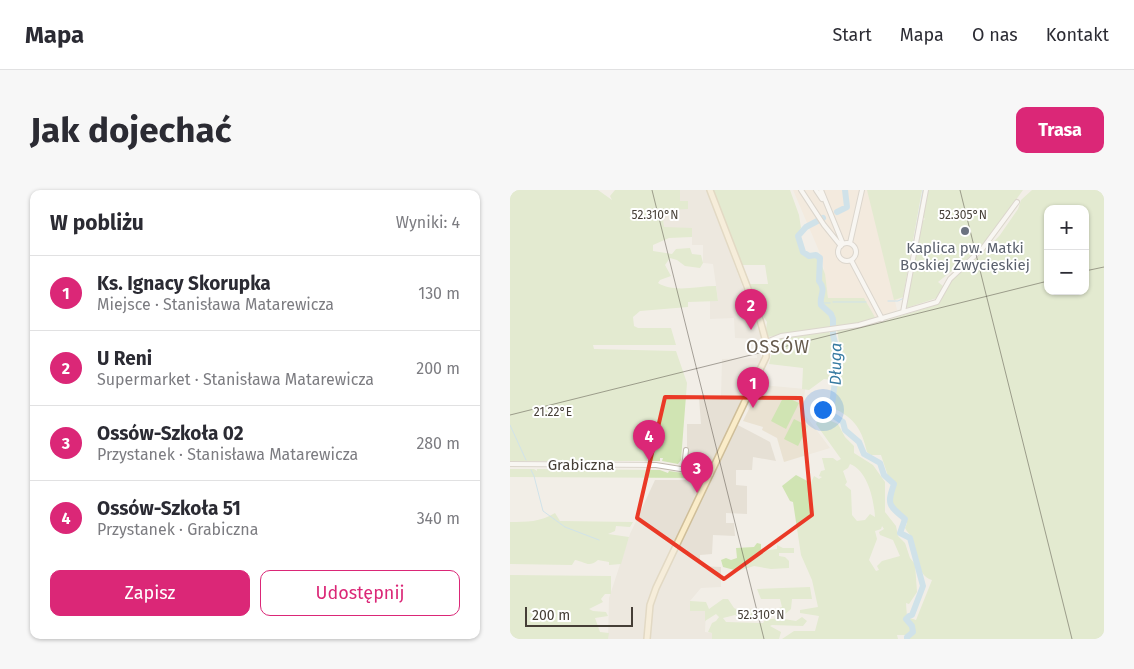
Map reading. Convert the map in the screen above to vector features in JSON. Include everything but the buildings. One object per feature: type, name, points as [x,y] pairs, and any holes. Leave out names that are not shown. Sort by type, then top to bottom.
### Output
[{"type":"street","points":[[646,639],[652,598],[766,357],[766,342],[760,320],[710,190]]},
{"type":"street","points":[[802,190],[824,225],[842,245]]},
{"type":"street","points":[[816,190],[825,203]]},
{"type":"street","points":[[821,190],[842,245]]},
{"type":"street","points":[[852,260],[856,251],[850,243],[862,190]]},
{"type":"street","points":[[904,312],[926,190]]},
{"type":"street","points":[[766,342],[781,336],[840,329],[882,319],[938,301],[950,279],[983,248],[1017,202]]},
{"type":"street","points":[[850,243],[842,245],[838,252],[840,258],[845,261],[852,260]]},
{"type":"street","points":[[852,260],[882,319]]},
{"type":"street","points":[[684,468],[686,450]]},
{"type":"street","name":"Grabiczna","points":[[510,464],[656,465],[684,468],[711,474]]},
{"type":"highlighted area","points":[[665,397],[801,398],[812,515],[724,579],[637,518]]},
{"type":"shaded area","points":[[680,190],[707,190],[761,337],[761,360],[732,422],[770,442],[776,461],[753,457],[752,470],[736,470],[736,485],[747,486],[747,514],[726,513],[726,523],[734,523],[735,536],[713,535],[712,554],[700,555],[700,566],[721,567],[721,587],[701,588],[690,601],[706,611],[705,632],[712,633],[712,639],[608,639],[609,598],[630,534],[655,480],[687,480],[687,424],[701,424],[699,398],[721,396],[722,359],[757,358],[756,339],[735,338],[734,318],[710,319],[710,301],[718,300],[713,264],[703,263],[703,245],[692,245],[692,228],[664,228],[662,210],[680,201]]},
{"type":"shaded area","points":[[793,190],[922,190],[913,213],[903,297],[895,301],[897,310],[876,319],[864,298],[828,298],[822,258]]},
{"type":"shaded area","points":[[761,385],[805,389],[803,412],[830,448],[784,462],[777,438],[762,430],[763,427],[743,421]]},
{"type":"green space","points":[[510,190],[598,190],[612,200],[610,196],[615,190],[680,190],[680,201],[688,201],[688,209],[662,210],[664,227],[692,228],[692,237],[669,238],[653,245],[653,251],[672,254],[676,249],[690,248],[692,254],[701,255],[703,263],[700,268],[685,266],[677,260],[670,258],[665,265],[671,276],[660,280],[658,283],[671,288],[716,286],[718,301],[688,302],[688,307],[640,311],[633,317],[634,326],[638,328],[671,328],[676,345],[593,345],[594,349],[676,351],[687,383],[681,460],[678,464],[662,461],[663,458],[660,458],[660,461],[510,461]]},
{"type":"green space","points":[[712,190],[790,190],[799,215],[801,228],[796,236],[799,248],[804,256],[814,256],[818,260],[817,280],[822,291],[819,304],[830,316],[831,328],[767,337],[767,322],[759,310],[757,292],[751,289],[749,284],[768,284],[765,265],[741,265]]},
{"type":"green space","points":[[867,190],[922,190],[903,297],[894,300]]},
{"type":"green space","points":[[928,190],[1023,190],[984,244],[979,245],[979,249],[938,282],[943,286],[937,298],[906,308],[921,222],[925,219],[923,217]]},
{"type":"green space","points":[[1032,190],[1104,190],[1104,639],[910,639],[907,635],[897,635],[898,639],[782,639],[794,631],[815,631],[819,616],[800,613],[800,610],[818,607],[812,580],[801,555],[793,502],[790,501],[782,486],[796,475],[811,483],[814,476],[819,479],[822,477],[819,476],[821,471],[825,470],[822,458],[833,458],[837,461],[841,459],[816,424],[821,413],[827,411],[831,421],[838,424],[845,437],[854,446],[854,453],[873,465],[885,482],[885,512],[896,526],[898,536],[905,543],[910,558],[915,564],[917,592],[909,604],[906,603],[907,617],[916,620],[932,580],[927,578],[920,569],[912,538],[905,528],[907,523],[891,502],[895,482],[888,476],[881,455],[871,455],[867,452],[860,431],[847,416],[833,408],[841,353],[837,330],[875,324],[939,304],[951,280],[984,252],[1000,235],[1018,209],[1021,200]],"holes":[[[850,464],[866,479],[875,517],[870,514],[865,520],[857,521],[852,515],[851,490],[845,485],[847,482],[843,471]],[[882,526],[884,529],[879,532],[880,535],[893,540],[900,556],[882,561],[877,566],[879,570],[876,571],[869,560],[877,539],[875,531],[881,529]]]},
{"type":"green space","points":[[822,266],[828,298],[864,298],[876,319],[836,328],[833,313],[822,303],[825,289],[820,279]]},
{"type":"green space","points":[[829,331],[837,356],[833,380],[824,379],[809,390],[802,389],[803,368],[769,364],[775,340]]},
{"type":"green space","points":[[784,396],[799,403],[786,429],[771,421]]},
{"type":"green space","points":[[794,419],[808,426],[798,446],[784,439]]},
{"type":"green space","points":[[510,469],[534,469],[537,471],[537,469],[660,470],[668,473],[669,471],[704,476],[703,478],[510,477]]},
{"type":"green space","points":[[555,513],[560,521],[633,522],[630,527],[616,526],[615,531],[608,534],[629,537],[621,564],[609,565],[609,562],[598,560],[589,564],[575,560],[572,565],[510,564],[510,522],[539,520]]},
{"type":"green space","points":[[757,543],[761,544],[761,551],[777,549],[777,545],[783,548],[794,548],[794,553],[779,553],[779,556],[785,557],[789,561],[789,568],[771,569],[754,566],[738,571],[723,567],[721,560],[737,558],[736,548],[754,547]]},
{"type":"green space","points":[[510,575],[611,576],[611,594],[605,594],[601,599],[603,602],[589,609],[606,612],[608,616],[595,618],[600,632],[609,633],[608,639],[510,639]]},
{"type":"green space","points":[[810,587],[812,599],[792,599],[791,609],[783,616],[740,617],[735,615],[723,618],[726,622],[763,623],[765,620],[778,618],[796,621],[802,617],[807,621],[803,626],[770,626],[781,632],[779,639],[712,639],[712,633],[708,632],[712,623],[719,617],[716,614],[705,621],[705,611],[690,611],[690,601],[706,602],[709,609],[723,599],[728,599],[734,608],[738,610],[776,609],[782,607],[780,599],[761,599],[757,589]]},
{"type":"waterway","name":"Długa","points":[[837,212],[847,207],[845,190]]},
{"type":"waterway","points":[[888,301],[898,301],[904,298],[923,190]]},
{"type":"waterway","name":"Długa","points":[[823,218],[806,227],[798,236],[803,252],[809,256],[816,255],[820,258],[819,281],[823,290],[821,305],[831,314],[833,319],[833,335],[838,355],[831,414],[843,422],[845,430],[859,442],[864,454],[880,463],[884,475],[894,484],[890,496],[890,504],[905,519],[900,533],[910,538],[923,586],[912,615],[906,619],[912,626],[913,632],[907,639]]},
{"type":"waterway","points":[[833,302],[866,302]]},
{"type":"waterway","name":"Długa","points":[[821,303],[830,303]]},
{"type":"waterway","points":[[510,425],[526,460]]},
{"type":"waterway","points":[[531,470],[543,511],[565,527],[599,540]]},
{"type":"place","name":"Kaplica pw. Matki Boskiej Zwycięskiej","points":[[965,231]]},
{"type":"place","name":"U Reni","points":[[751,330]]},
{"type":"place","name":"Ks. Ignacy Skorupka","points":[[753,408]]},
{"type":"place","name":"Ossów-Szkoła 51","points":[[649,461]]},
{"type":"place","name":"Ossów-Szkoła 02","points":[[697,493]]},
{"type":"district","name":"OSSÓW","points":[[778,347]]}]
